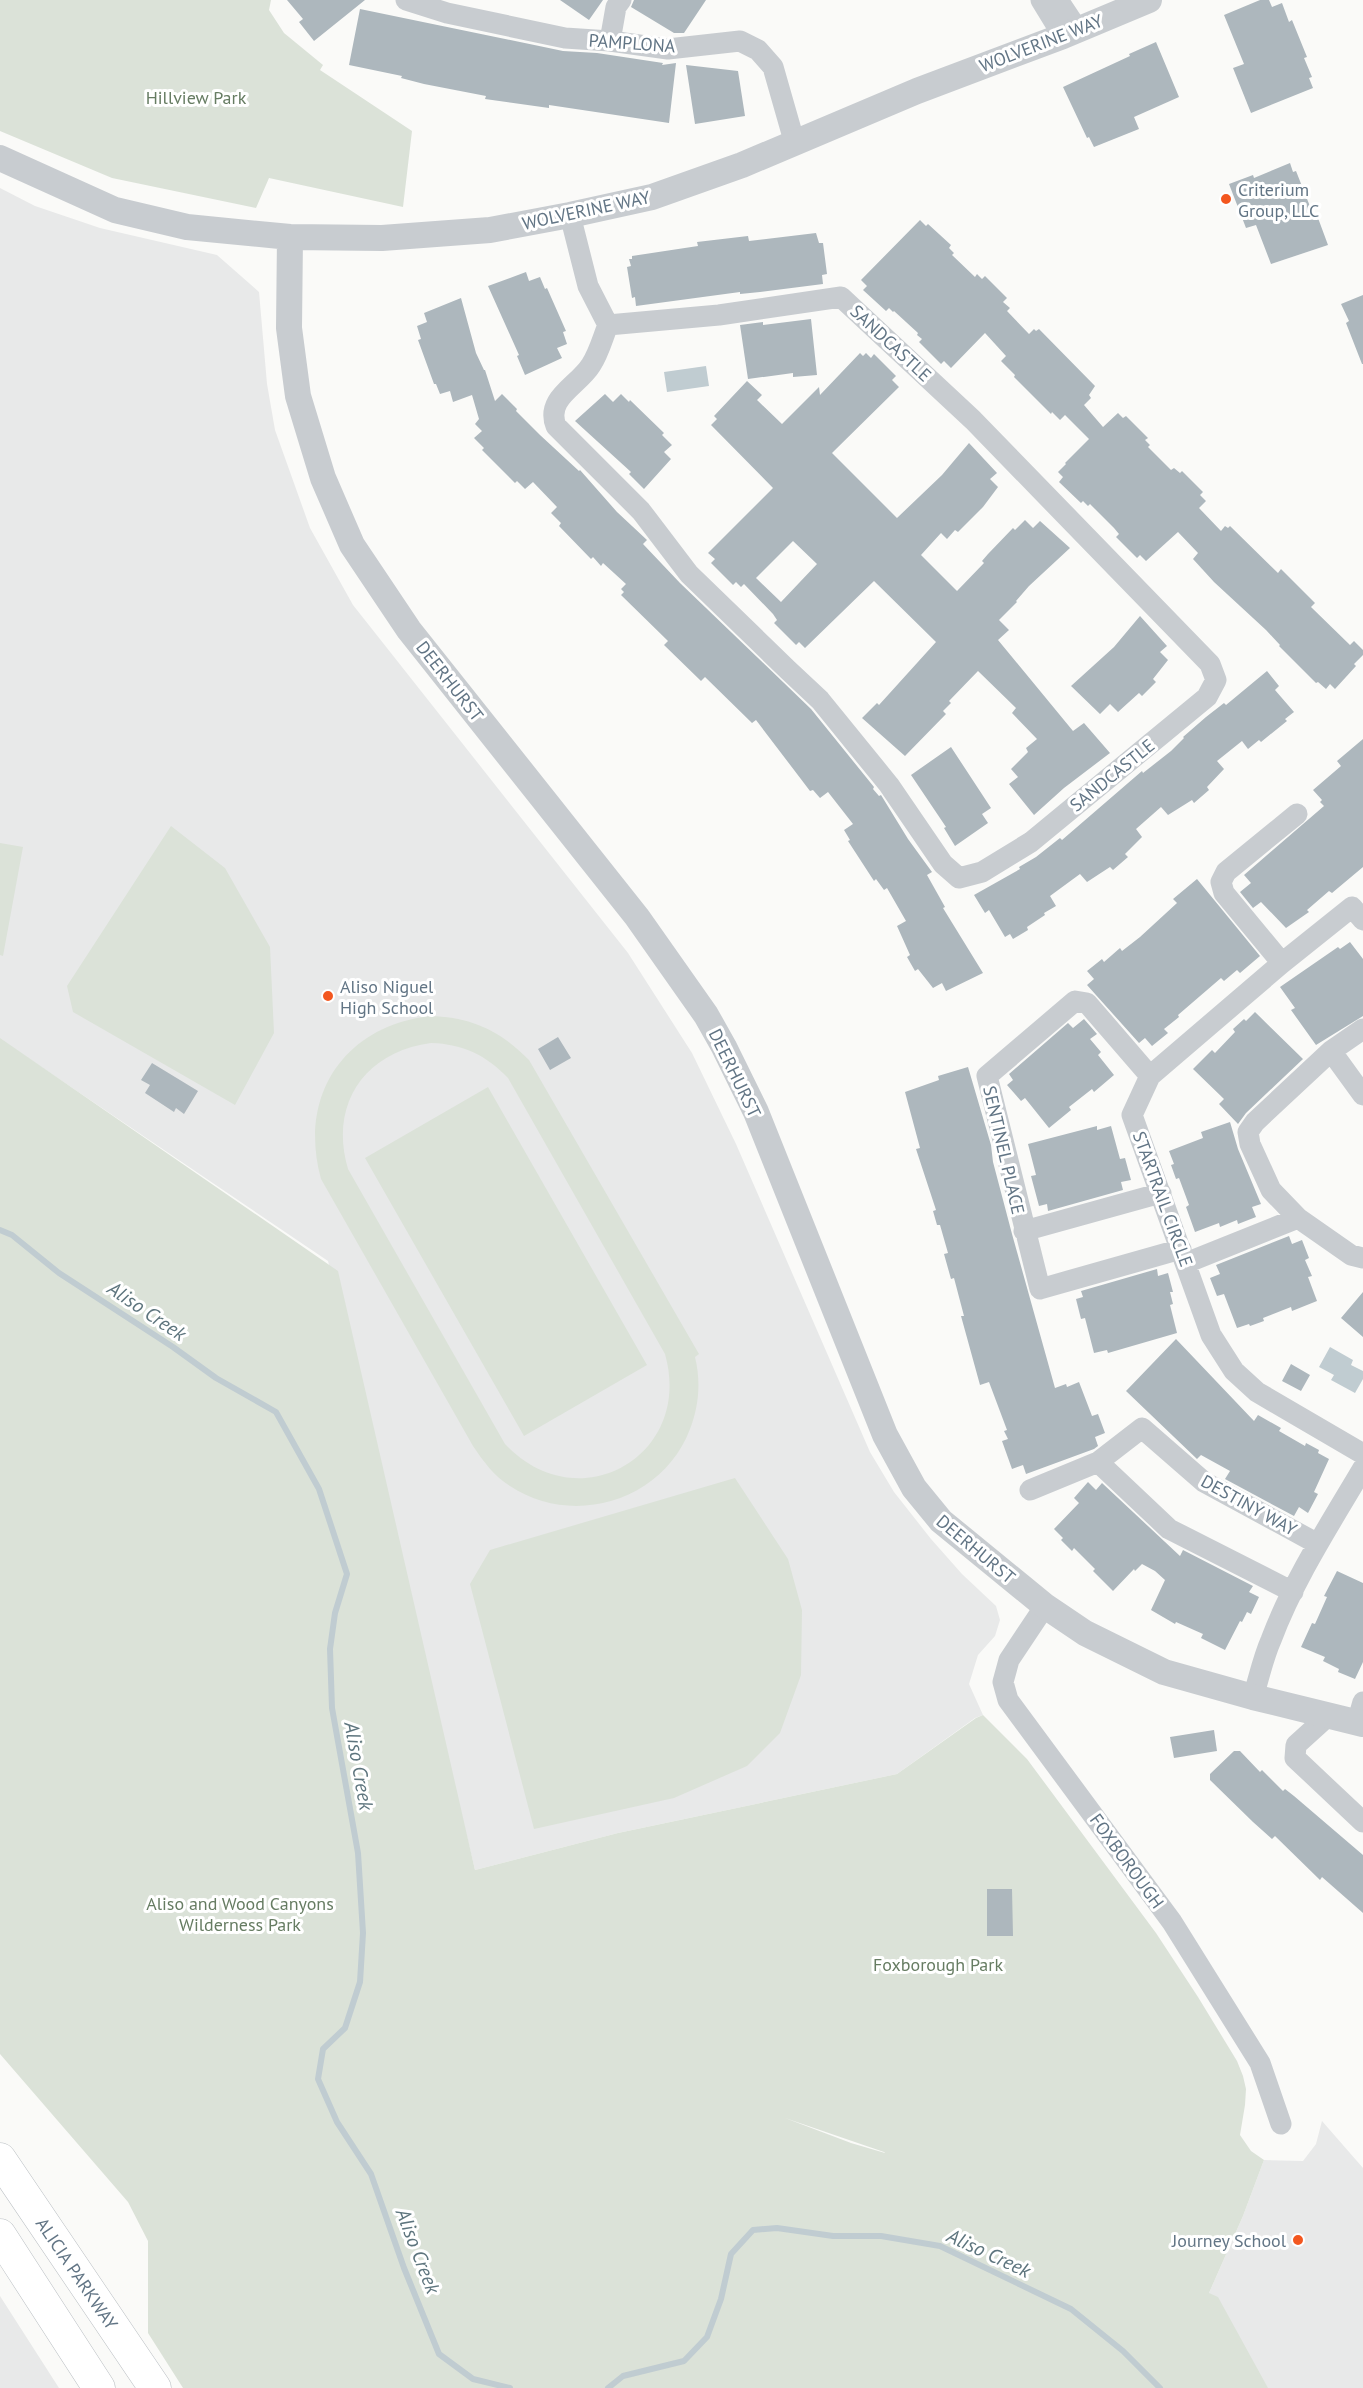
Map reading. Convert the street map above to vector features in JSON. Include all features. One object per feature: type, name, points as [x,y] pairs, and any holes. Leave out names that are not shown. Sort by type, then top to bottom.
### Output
[{"type":"main road","name":"ALICIA PARKWAY","points":[[0,2159],[155,2388]]},
{"type":"main road","points":[[0,2235],[99,2388]]},
{"type":"street","name":"PAMPLONA","points":[[406,0],[447,13],[565,38],[669,49],[740,41],[758,50],[773,67],[795,144]]},
{"type":"street","points":[[610,41],[616,7],[621,0]]},
{"type":"street","points":[[1041,0],[1070,33]]},
{"type":"street","points":[[1058,0],[1070,33]]},
{"type":"street","name":"WOLVERINE WAY","points":[[0,158],[115,210],[187,227],[290,237],[382,238],[490,230],[652,197],[795,144],[917,91],[1070,33],[1149,0]]},
{"type":"street","points":[[570,215],[588,286],[608,325]]},
{"type":"street","name":"DEERHURST","points":[[290,237],[289,328],[298,396],[323,478],[352,545],[409,630],[637,917],[706,1015],[756,1112],[885,1435],[914,1488],[941,1521],[1045,1606],[1085,1632],[1164,1672],[1328,1716],[1361,1716]]},
{"type":"street","name":"SANDCASTLE","points":[[841,297],[966,413],[1210,664],[1216,680],[1207,698],[1031,842],[982,872],[958,878],[943,864],[889,785],[820,700],[689,574],[641,511],[556,426],[551,415],[555,404],[591,364],[608,325],[719,315],[841,297]]},
{"type":"street","points":[[1282,963],[1224,893],[1221,882],[1226,872],[1297,814]]},
{"type":"street","name":"STARTRAIL CIRCLE","points":[[1359,908],[1282,963],[1150,1076],[1132,1115],[1184,1256],[1210,1335],[1234,1371],[1257,1392],[1363,1454]]},
{"type":"street","name":"SENTINEL PLACE","points":[[1150,1076],[1087,1003],[1075,1001],[987,1076],[1040,1289],[1184,1256]]},
{"type":"street","points":[[1363,1029],[1331,1050],[1255,1122],[1248,1132],[1250,1144],[1271,1190],[1298,1218],[1351,1255],[1363,1258]]},
{"type":"street","points":[[1331,1050],[1363,1095]]},
{"type":"street","name":"SENTINEL PLACE","points":[[1024,1231],[1161,1193]]},
{"type":"street","points":[[1184,1256],[1298,1218]]},
{"type":"street","name":"DESTINY WAY","points":[[1030,1490],[1098,1462],[1142,1428],[1204,1482],[1318,1544]]},
{"type":"street","points":[[1098,1462],[1169,1529],[1293,1592]]},
{"type":"street","points":[[1253,1697],[1270,1640],[1293,1592],[1318,1544],[1363,1468]]},
{"type":"street","name":"FOXBOROUGH","points":[[1045,1606],[1009,1660],[1003,1682],[1008,1700],[1173,1922],[1260,2063],[1281,2124]]},
{"type":"street","points":[[1328,1716],[1296,1745],[1296,1758],[1363,1822]]},
{"type":"shaded area","name":"Aliso Niguel High School","points":[[0,188],[35,206],[100,228],[217,255],[259,292],[267,384],[275,430],[310,528],[353,605],[628,953],[692,1053],[736,1144],[870,1452],[894,1492],[962,1574],[996,1606],[1000,1620],[995,1636],[978,1655],[969,1684],[983,1715],[975,1718],[897,1774],[618,1833],[475,1870],[328,1261],[0,1039]]},
{"type":"shaded area","points":[[706,366],[709,386],[667,392],[664,372]]},
{"type":"shaded area","points":[[1330,1347],[1353,1360],[1351,1365],[1363,1371],[1363,1379],[1355,1393],[1331,1380],[1334,1375],[1319,1367]]},
{"type":"shaded area","name":"Journey School","points":[[1322,2121],[1363,2168],[1363,2388],[1263,2388],[1209,2293],[1243,2216],[1264,2160],[1303,2161],[1316,2144]]},
{"type":"shaded area","points":[[0,2296],[59,2388],[0,2388]]},
{"type":"green space","name":"Hillview Park","points":[[0,0],[271,0],[269,10],[284,33],[323,65],[320,70],[412,131],[403,207],[269,178],[256,208],[112,178],[0,131]]},
{"type":"green space","points":[[171,826],[225,868],[270,947],[274,1033],[235,1105],[73,1012],[67,986]]},
{"type":"green space","points":[[0,843],[23,847],[3,956],[0,955]]},
{"type":"green space","points":[[430,1016],[459,1019],[496,1034],[529,1060],[699,1354],[695,1357],[698,1375],[697,1402],[690,1429],[677,1454],[659,1474],[638,1490],[614,1500],[588,1505],[561,1505],[535,1499],[510,1486],[494,1473],[473,1446],[321,1179],[316,1149],[316,1120],[323,1094],[335,1070],[352,1050],[373,1034],[400,1022]],"holes":[[[431,1043],[473,1052],[491,1063],[508,1078],[665,1354],[669,1390],[662,1422],[646,1448],[623,1466],[595,1477],[565,1477],[534,1467],[505,1444],[348,1169],[343,1146],[344,1124],[348,1103],[357,1085],[370,1070],[387,1057],[407,1048]]]},
{"type":"green space","name":"Aliso and Wood Canyons Wilderness Park","points":[[0,1038],[338,1271],[475,1870],[618,1833],[897,1774],[983,1715],[1027,1759],[1156,1933],[1237,2061],[1243,2076],[1246,2089],[1240,2135],[1251,2151],[1264,2160],[1243,2216],[1209,2293],[1218,2297],[1268,2388],[183,2388],[148,2333],[148,2241],[128,2202],[0,2054]],"holes":[[[785,2118],[884,2152],[851,2143]]]},
{"type":"green space","points":[[488,1087],[647,1365],[524,1436],[365,1158]]},
{"type":"green space","points":[[735,1478],[788,1559],[802,1610],[801,1675],[780,1733],[747,1766],[674,1798],[534,1829],[470,1584],[490,1550]]},
{"type":"building","points":[[287,0],[365,0],[314,41],[299,22],[303,19]]},
{"type":"building","points":[[560,0],[603,0],[589,20]]},
{"type":"building","points":[[634,0],[706,0],[684,33],[674,33],[631,7]]},
{"type":"building","points":[[1260,0],[1269,0],[1272,7],[1282,3],[1289,22],[1292,20],[1307,57],[1304,58],[1312,77],[1309,78],[1313,88],[1251,113],[1233,68],[1244,64],[1224,15]]},
{"type":"building","points":[[360,9],[563,51],[597,53],[663,63],[662,65],[676,63],[669,123],[549,105],[549,108],[485,99],[486,96],[424,84],[401,78],[402,76],[349,65]]},
{"type":"building","points":[[1156,42],[1179,97],[1134,117],[1139,129],[1094,147],[1089,137],[1087,138],[1063,87]]},
{"type":"building","points":[[686,65],[738,71],[745,116],[695,124]]},
{"type":"building","points":[[1290,163],[1293,172],[1296,171],[1315,219],[1318,218],[1328,245],[1271,264],[1256,225],[1246,228],[1229,184],[1253,175],[1254,178]]},
{"type":"building","points":[[920,220],[926,226],[928,224],[951,245],[949,248],[954,253],[952,255],[975,277],[977,274],[982,279],[985,276],[1007,298],[1003,302],[1010,308],[1007,311],[1029,334],[1034,329],[1036,331],[1039,329],[1095,386],[1089,395],[1091,398],[1084,405],[1103,427],[1118,413],[1123,418],[1126,416],[1148,438],[1145,440],[1150,445],[1148,447],[1171,470],[1174,468],[1180,473],[1182,471],[1203,492],[1200,495],[1206,501],[1199,508],[1221,531],[1225,526],[1228,528],[1230,526],[1278,573],[1281,569],[1315,603],[1311,607],[1350,645],[1354,641],[1363,650],[1363,655],[1354,664],[1356,666],[1335,689],[1330,684],[1326,689],[1318,682],[1316,683],[1266,630],[1214,582],[1193,559],[1198,553],[1178,532],[1146,561],[1140,555],[1137,558],[1116,537],[1119,534],[1114,528],[1090,504],[1088,506],[1083,501],[1081,503],[1059,482],[1063,477],[1058,472],[1089,439],[1065,415],[1060,420],[1052,412],[1051,414],[1014,377],[1015,375],[1001,361],[1006,356],[985,333],[951,368],[944,361],[941,364],[919,342],[922,339],[917,335],[918,333],[894,311],[889,308],[886,311],[863,290],[867,286],[861,280]]},
{"type":"building","points":[[816,233],[819,243],[823,243],[827,274],[822,275],[823,284],[636,306],[635,297],[632,298],[627,267],[631,266],[629,259],[632,259],[632,256],[698,246],[697,242],[748,236],[749,241]]},
{"type":"building","points":[[526,272],[529,281],[540,277],[545,289],[547,288],[566,331],[563,332],[567,344],[557,348],[562,358],[525,375],[517,356],[519,355],[488,286]]},
{"type":"building","points":[[1363,295],[1362,364],[1346,323],[1349,321],[1341,304]]},
{"type":"building","points":[[461,298],[476,353],[485,370],[495,401],[502,394],[540,435],[580,470],[617,512],[647,540],[643,544],[680,583],[811,709],[874,787],[873,789],[879,796],[881,795],[932,872],[927,875],[945,907],[943,908],[983,973],[946,991],[942,983],[933,988],[918,969],[915,971],[907,957],[910,955],[897,926],[906,921],[887,888],[884,890],[876,879],[874,881],[848,841],[850,840],[844,830],[853,824],[828,792],[820,798],[813,790],[810,791],[756,720],[752,723],[705,677],[701,681],[664,645],[668,641],[621,595],[624,592],[621,589],[626,584],[603,563],[601,566],[593,557],[591,559],[559,526],[561,523],[551,513],[557,507],[533,482],[525,489],[517,481],[515,483],[482,450],[484,448],[474,438],[482,431],[475,424],[479,419],[472,395],[453,402],[450,391],[440,394],[418,340],[421,339],[417,326],[427,322],[424,313]]},
{"type":"building","points":[[811,319],[817,375],[793,377],[793,373],[748,379],[740,325],[763,322],[763,325]]},
{"type":"building","points":[[860,353],[863,356],[866,353],[871,358],[874,354],[896,376],[892,380],[899,387],[832,453],[897,518],[942,475],[969,443],[997,473],[990,479],[998,487],[983,507],[958,532],[955,530],[947,539],[941,533],[921,555],[957,591],[984,563],[982,561],[988,554],[1013,528],[1015,530],[1025,520],[1033,528],[1040,521],[1070,548],[1029,586],[999,620],[1009,630],[998,640],[1073,731],[1084,723],[1110,753],[1064,788],[1034,815],[1009,784],[1018,777],[1011,769],[1028,752],[1026,748],[1037,739],[1012,713],[1016,708],[978,671],[949,701],[951,703],[943,711],[946,714],[905,756],[862,718],[877,703],[879,705],[936,642],[874,581],[805,648],[799,642],[796,645],[774,623],[777,620],[773,614],[744,584],[741,587],[736,582],[733,585],[711,563],[715,559],[708,553],[773,488],[711,425],[717,419],[714,416],[747,381],[762,395],[757,400],[782,424],[819,387],[820,395]],"holes":[[[793,541],[817,564],[781,602],[756,578]]]},
{"type":"building","points":[[605,394],[613,402],[621,394],[629,402],[630,400],[664,433],[662,435],[672,445],[664,452],[671,459],[644,489],[629,474],[631,472],[575,421]]},
{"type":"building","points":[[1140,616],[1167,646],[1160,652],[1168,660],[1153,679],[1156,682],[1142,696],[1139,693],[1118,712],[1110,704],[1100,714],[1071,686],[1114,647]]},
{"type":"building","points":[[1267,671],[1279,686],[1275,690],[1294,712],[1285,719],[1287,721],[1261,742],[1259,740],[1248,749],[1242,741],[1217,761],[1224,769],[1207,787],[1209,790],[1194,803],[1192,800],[1168,815],[1161,807],[1136,829],[1142,837],[1125,854],[1128,857],[1113,870],[1110,867],[1087,882],[1080,874],[1050,896],[1056,906],[1027,927],[1028,930],[1013,939],[1010,934],[1005,937],[989,910],[985,913],[974,895],[1020,869],[1019,867],[1060,838],[1062,840],[1142,771],[1143,773],[1171,751],[1206,717],[1224,703],[1226,705]]},
{"type":"building","points":[[1363,739],[1363,867],[1332,893],[1329,891],[1307,910],[1309,912],[1286,928],[1261,902],[1253,908],[1240,892],[1251,883],[1244,875],[1324,806],[1313,790],[1341,766],[1337,761]]},
{"type":"building","points":[[951,747],[991,808],[982,814],[988,823],[955,846],[944,828],[946,827],[911,775]]},
{"type":"building","points":[[1197,879],[1260,956],[1240,973],[1237,970],[1224,981],[1221,978],[1178,1015],[1179,1017],[1164,1029],[1168,1033],[1152,1046],[1145,1038],[1139,1043],[1087,985],[1094,979],[1087,971],[1102,959],[1104,962],[1120,948],[1122,951],[1140,937],[1177,903],[1173,899]]},
{"type":"building","points":[[1350,942],[1363,959],[1363,1016],[1316,1045],[1291,1010],[1295,1008],[1280,987],[1338,947],[1340,949]]},
{"type":"building","points":[[1255,1012],[1303,1059],[1246,1113],[1238,1124],[1219,1104],[1224,1099],[1193,1069],[1212,1050],[1215,1053],[1235,1032],[1233,1029]]},
{"type":"building","points":[[1084,1019],[1097,1034],[1090,1039],[1101,1052],[1098,1055],[1114,1075],[1094,1092],[1092,1089],[1069,1107],[1071,1110],[1049,1128],[1025,1098],[1021,1101],[1007,1085],[1013,1080],[1009,1074],[1068,1023],[1073,1028]]},
{"type":"building","points":[[558,1037],[571,1058],[550,1070],[538,1049]]},
{"type":"building","points":[[152,1063],[198,1091],[184,1114],[176,1108],[174,1112],[145,1093],[150,1085],[141,1080]]},
{"type":"building","points":[[968,1067],[1055,1388],[1066,1384],[1067,1387],[1079,1382],[1092,1416],[1098,1414],[1105,1433],[1095,1437],[1098,1446],[1094,1449],[1026,1474],[1023,1465],[1012,1469],[1002,1441],[1008,1439],[1004,1431],[1007,1430],[989,1382],[980,1385],[961,1316],[964,1316],[954,1278],[951,1279],[944,1254],[948,1253],[940,1225],[937,1225],[933,1211],[936,1210],[916,1149],[920,1148],[905,1092],[939,1080],[938,1076]]},
{"type":"building","points":[[1230,1122],[1238,1149],[1261,1204],[1252,1207],[1256,1217],[1238,1224],[1237,1220],[1220,1227],[1219,1223],[1195,1232],[1186,1207],[1189,1205],[1179,1178],[1176,1179],[1169,1151],[1203,1138],[1201,1132]]},
{"type":"building","points":[[1097,1126],[1097,1130],[1111,1126],[1120,1159],[1125,1158],[1131,1180],[1121,1182],[1123,1190],[1048,1211],[1047,1204],[1039,1206],[1031,1176],[1036,1175],[1028,1144]]},
{"type":"building","points":[[1289,1236],[1292,1244],[1302,1240],[1309,1258],[1305,1260],[1312,1276],[1308,1277],[1317,1301],[1292,1311],[1291,1307],[1263,1318],[1264,1321],[1237,1328],[1224,1294],[1217,1296],[1210,1278],[1220,1274],[1216,1265]]},
{"type":"building","points":[[1157,1269],[1158,1276],[1168,1273],[1173,1292],[1170,1292],[1173,1304],[1170,1305],[1177,1333],[1108,1353],[1107,1350],[1094,1353],[1085,1318],[1081,1319],[1076,1299],[1083,1297],[1081,1291]]},
{"type":"building","points":[[1363,1292],[1363,1337],[1341,1318]]},
{"type":"building","points":[[1176,1339],[1254,1421],[1258,1415],[1281,1428],[1279,1431],[1305,1446],[1306,1443],[1319,1450],[1318,1453],[1329,1459],[1314,1492],[1318,1494],[1308,1513],[1299,1507],[1294,1516],[1225,1479],[1230,1471],[1201,1455],[1197,1459],[1126,1391]]},
{"type":"building","points":[[1291,1364],[1310,1375],[1301,1391],[1282,1381]]},
{"type":"building","points":[[1088,1482],[1096,1490],[1102,1483],[1180,1556],[1183,1550],[1253,1586],[1249,1592],[1259,1597],[1251,1614],[1247,1612],[1242,1622],[1240,1621],[1225,1650],[1201,1638],[1203,1634],[1176,1622],[1175,1624],[1151,1610],[1165,1580],[1155,1571],[1142,1564],[1113,1591],[1074,1548],[1072,1551],[1061,1540],[1063,1538],[1054,1529],[1079,1503],[1074,1498]]},
{"type":"building","points":[[1337,1571],[1363,1583],[1363,1662],[1355,1679],[1338,1672],[1339,1669],[1323,1661],[1325,1657],[1301,1647],[1312,1623],[1315,1624],[1327,1597],[1324,1596]]},
{"type":"building","points":[[1214,1730],[1217,1751],[1174,1758],[1170,1737]]},
{"type":"building","points":[[1234,1751],[1240,1751],[1260,1772],[1262,1770],[1283,1791],[1285,1789],[1294,1796],[1363,1855],[1363,1913],[1322,1877],[1320,1880],[1275,1836],[1272,1839],[1210,1780],[1210,1774]]},
{"type":"building","points":[[987,1889],[1012,1889],[1013,1936],[987,1936]]},
{"type":"waterway","name":"Aliso Creek","points":[[0,1230],[12,1235],[59,1273],[173,1347],[216,1378],[276,1412],[319,1489],[347,1574],[335,1613],[330,1649],[332,1708],[358,1853],[363,1933],[360,1982],[345,2028],[323,2049],[318,2079],[337,2122],[371,2174],[404,2268],[439,2354],[473,2379],[510,2388]]},
{"type":"waterway","name":"Aliso Creek","points":[[608,2388],[623,2376],[684,2361],[707,2337],[721,2299],[731,2254],[753,2230],[777,2228],[833,2236],[881,2236],[940,2246],[1071,2309],[1123,2351],[1160,2388]]},
{"type":"place","name":"Criterium Group, LLC","points":[[1226,199]]},
{"type":"place","name":"Aliso Niguel High School","points":[[328,996]]},
{"type":"place","name":"Journey School","points":[[1298,2240]]},
{"type":"park label","name":"Foxborough Park","points":[[938,1964]]}]
